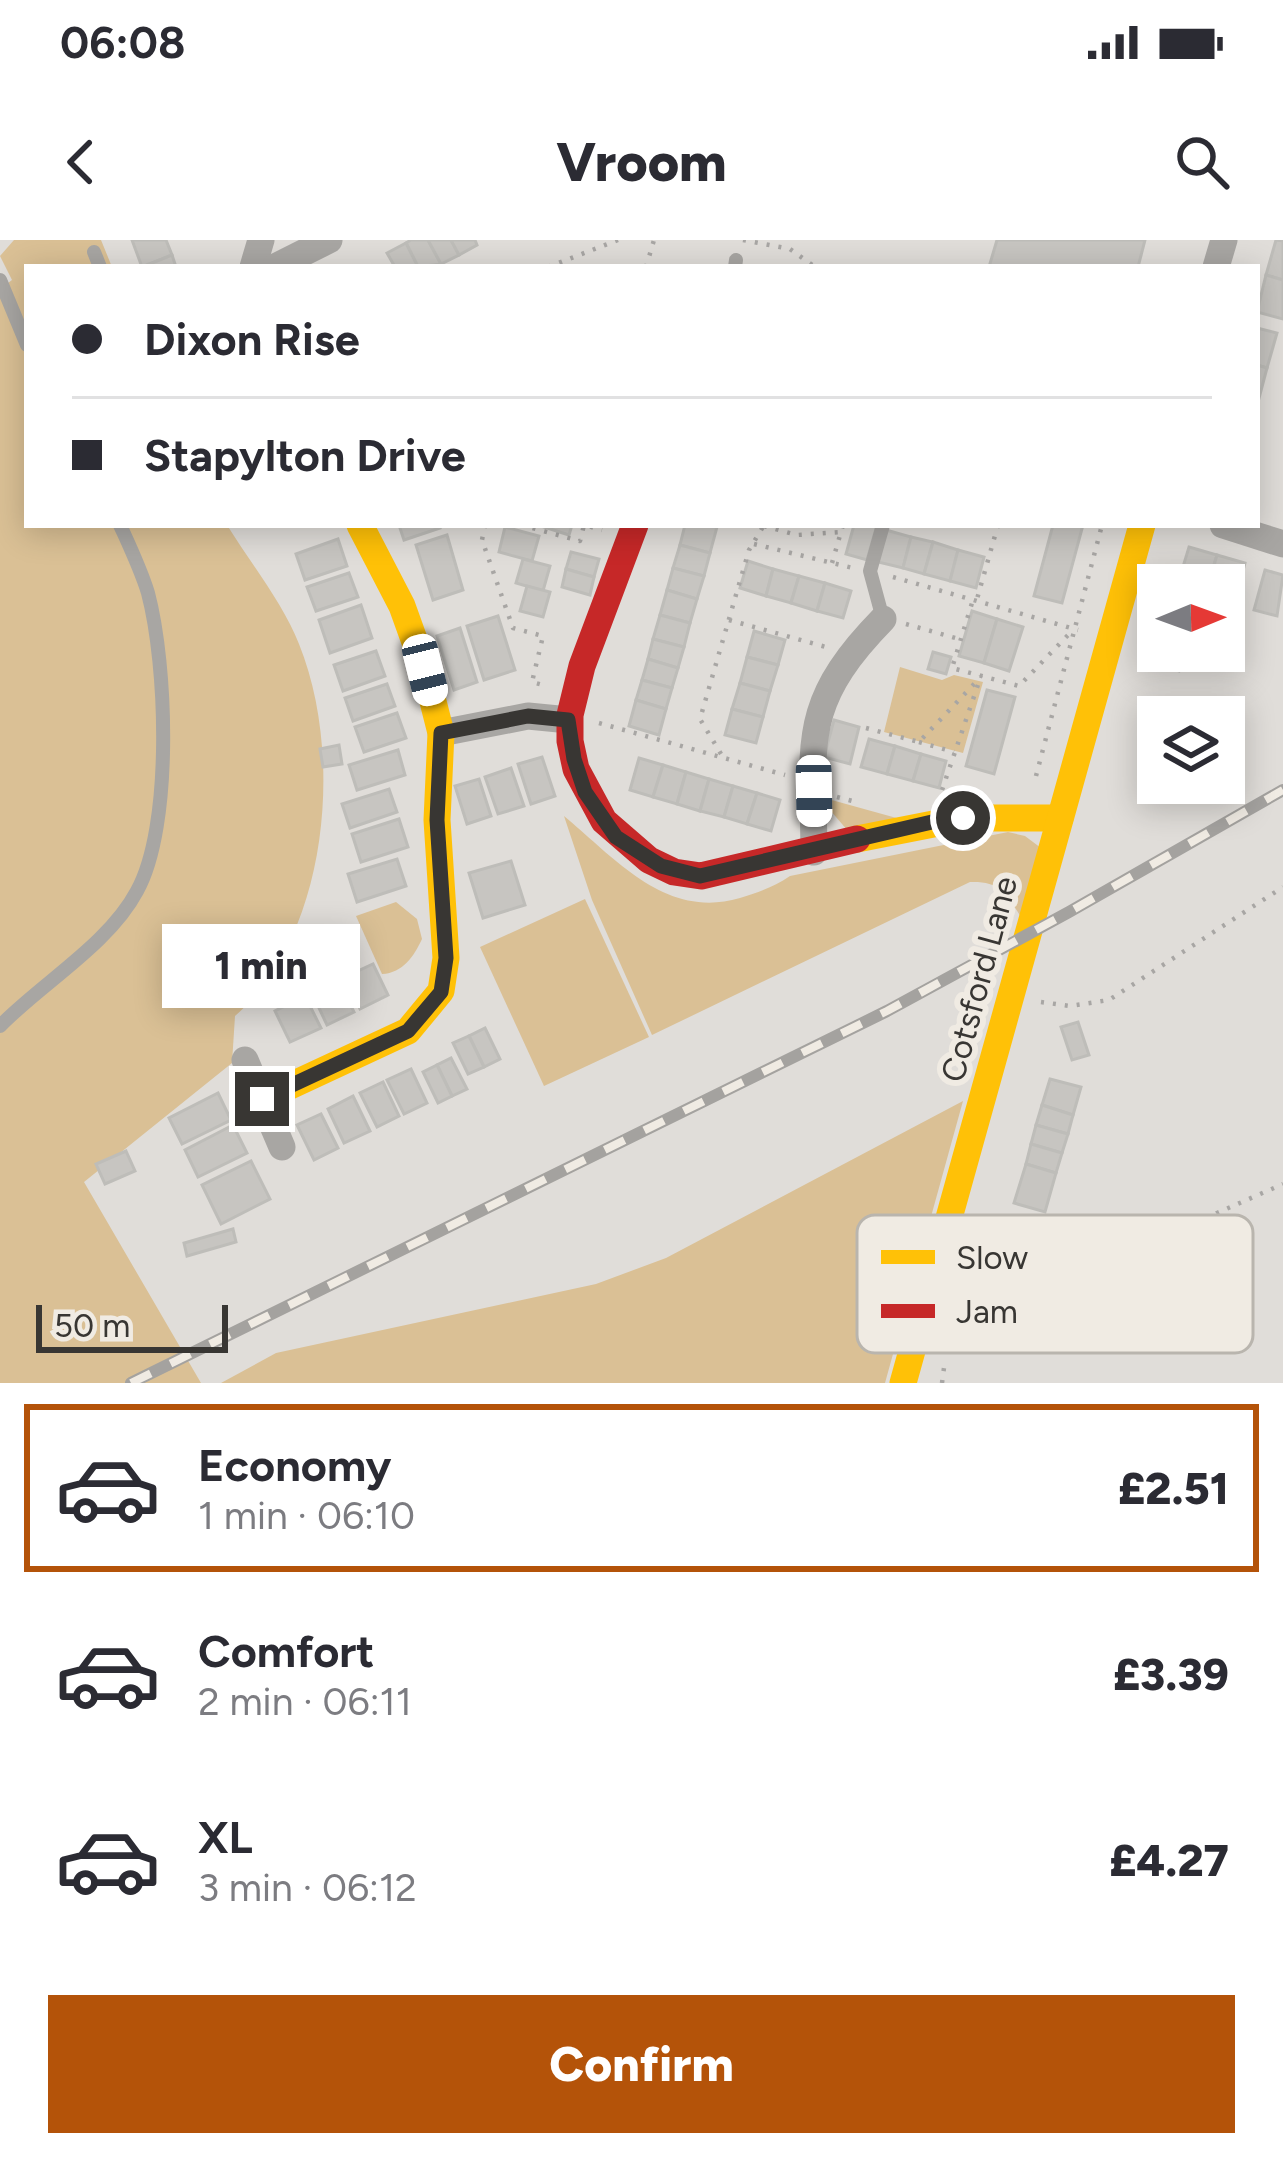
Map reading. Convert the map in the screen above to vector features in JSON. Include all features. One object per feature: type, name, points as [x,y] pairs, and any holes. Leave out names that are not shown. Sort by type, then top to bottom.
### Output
[{"type":"street","points":[[280,264],[328,240]]},
{"type":"street","points":[[262,1099],[408,1031],[441,992],[446,958],[437,820],[441,733],[402,606],[362,528]]},
{"type":"street","name":"Cotsford Lane","points":[[950,1215],[1141,528]]},
{"type":"street","points":[[1232,528],[1283,544]]},
{"type":"street","points":[[634,532],[571,710],[574,759],[585,792],[616,837],[661,866],[700,876],[932,822],[994,815],[1060,818]]},
{"type":"street","points":[[814,852],[816,717],[849,654],[883,619]]},
{"type":"street","points":[[441,733],[571,710]]},
{"type":"street","points":[[245,1060],[282,1147]]},
{"type":"street","name":"Cotsford Lane","points":[[903,1383],[911,1353]]},
{"type":"lane","points":[[0,280],[24,338]]},
{"type":"lane","points":[[0,1026],[107,928],[136,895],[154,852],[163,762],[158,661],[148,593],[121,528]]},
{"type":"lane","points":[[882,528],[870,571],[883,619]]},
{"type":"path","points":[[557,264],[618,240]]},
{"type":"path","points":[[742,240],[790,249]]},
{"type":"path","points":[[779,240],[810,264]]},
{"type":"path","points":[[484,528],[482,540],[513,628],[543,636],[532,682],[571,710],[873,806]]},
{"type":"path","points":[[531,528],[580,541],[583,528]]},
{"type":"path","points":[[724,757],[700,719],[762,528]]},
{"type":"path","points":[[773,528],[797,535],[842,529],[832,563]]},
{"type":"path","points":[[997,528],[952,668],[1019,686],[1074,629]]},
{"type":"path","points":[[1025,816],[1101,528]]},
{"type":"path","points":[[754,544],[977,599],[1109,638]]},
{"type":"path","points":[[883,619],[961,640]]},
{"type":"path","points":[[729,620],[849,654]]},
{"type":"path","points":[[920,742],[981,676]]},
{"type":"path","points":[[932,822],[981,676]]},
{"type":"path","points":[[866,728],[954,752]]},
{"type":"path","points":[[1070,1006],[1109,1000],[1283,887]]},
{"type":"path","points":[[1214,1215],[1283,1184]]},
{"type":"path","points":[[942,1383],[946,1353]]},
{"type":"shaded area","points":[[14,240],[101,240],[111,264],[24,264],[24,528],[229,528],[293,629],[313,688],[321,737],[319,841],[291,939],[267,981],[235,1016],[232,1063],[84,1182],[201,1383],[0,1383],[0,289],[12,280],[0,256]]},
{"type":"shaded area","points":[[900,667],[942,680],[954,675],[983,682],[963,753],[884,732]]},
{"type":"shaded area","points":[[828,799],[911,822],[848,831],[830,810]]},
{"type":"shaded area","points":[[564,816],[644,881],[689,901],[713,903],[754,894],[790,876],[1008,832],[1025,836],[1041,848],[1022,919],[1002,891],[970,882],[652,1035],[592,900]]},
{"type":"shaded area","points":[[585,899],[649,1037],[544,1086],[480,947]]},
{"type":"shaded area","points":[[396,902],[417,919],[422,939],[402,967],[382,974],[356,916]]},
{"type":"shaded area","points":[[963,1101],[931,1215],[857,1215],[857,1353],[893,1353],[885,1383],[221,1383],[276,1353],[596,1284],[666,1258]]},
{"type":"building","points":[[132,240],[166,240],[172,255],[141,264]]},
{"type":"building","points":[[428,240],[441,264],[416,264],[406,243]]},
{"type":"building","points":[[428,240],[451,240],[459,255],[441,264]]},
{"type":"building","points":[[451,240],[475,240],[477,245],[459,255]]},
{"type":"building","points":[[997,240],[1145,240],[1139,264],[990,264]]},
{"type":"building","points":[[1276,240],[1283,241],[1283,280],[1266,275]]},
{"type":"building","points":[[406,243],[416,264],[393,264],[387,253]]},
{"type":"building","points":[[172,255],[175,264],[150,264]]},
{"type":"building","points":[[1266,275],[1283,280],[1283,319],[1260,313]]},
{"type":"building","points":[[1260,329],[1277,333],[1267,368],[1260,366]]},
{"type":"building","points":[[1260,366],[1267,368],[1260,394]]},
{"type":"building","points":[[400,528],[440,528],[404,540]]},
{"type":"building","points":[[505,528],[539,536],[532,561],[499,552]]},
{"type":"building","points":[[684,528],[717,528],[710,553],[680,545]]},
{"type":"building","points":[[853,528],[876,528],[867,560],[846,554]]},
{"type":"building","points":[[1052,528],[1082,528],[1062,603],[1034,596]]},
{"type":"building","points":[[886,530],[911,537],[903,568],[878,562]]},
{"type":"building","points":[[447,535],[463,590],[433,600],[416,545]]},
{"type":"building","points":[[911,537],[933,542],[924,574],[903,568]]},
{"type":"building","points":[[338,539],[347,566],[305,580],[296,554]]},
{"type":"building","points":[[933,542],[958,550],[950,581],[924,574]]},
{"type":"building","points":[[680,545],[710,553],[704,576],[673,568]]},
{"type":"building","points":[[1189,547],[1217,555],[1214,564],[1184,564]]},
{"type":"building","points":[[958,550],[984,557],[976,588],[950,581]]},
{"type":"building","points":[[571,552],[599,559],[594,577],[566,569]]},
{"type":"building","points":[[1217,555],[1245,563],[1245,564],[1214,564]]},
{"type":"building","points":[[523,559],[550,566],[543,591],[516,583]]},
{"type":"building","points":[[748,561],[773,569],[766,596],[740,588]]},
{"type":"building","points":[[673,568],[704,576],[697,599],[667,590]]},
{"type":"building","points":[[566,569],[594,577],[590,595],[562,587]]},
{"type":"building","points":[[773,569],[799,576],[791,603],[766,596]]},
{"type":"building","points":[[1265,570],[1283,575],[1277,616],[1254,610]]},
{"type":"building","points":[[349,573],[358,597],[316,611],[307,587]]},
{"type":"building","points":[[799,576],[825,583],[817,611],[791,603]]},
{"type":"building","points":[[825,583],[851,591],[843,618],[817,611]]},
{"type":"building","points":[[527,586],[550,592],[543,617],[520,611]]},
{"type":"building","points":[[667,590],[697,599],[690,623],[660,615]]},
{"type":"building","points":[[361,605],[372,638],[330,653],[319,620]]},
{"type":"building","points":[[972,611],[997,619],[984,663],[959,656]]},
{"type":"building","points":[[660,615],[690,623],[684,647],[653,639]]},
{"type":"building","points":[[498,616],[515,670],[484,680],[467,626]]},
{"type":"building","points":[[997,619],[1023,627],[1009,671],[984,663]]},
{"type":"building","points":[[460,628],[477,682],[454,690],[437,636]]},
{"type":"building","points":[[754,631],[785,640],[778,665],[747,657]]},
{"type":"building","points":[[653,639],[684,647],[678,668],[648,659]]},
{"type":"building","points":[[376,651],[385,676],[343,691],[334,665]]},
{"type":"building","points":[[933,652],[951,657],[946,674],[928,669]]},
{"type":"building","points":[[747,657],[778,665],[770,691],[740,683]]},
{"type":"building","points":[[648,659],[678,668],[672,688],[642,680]]},
{"type":"building","points":[[642,680],[672,688],[666,709],[636,700]]},
{"type":"building","points":[[740,683],[770,691],[763,717],[732,709]]},
{"type":"building","points":[[387,684],[395,706],[353,721],[345,698]]},
{"type":"building","points":[[987,690],[1015,697],[994,774],[966,766]]},
{"type":"building","points":[[636,700],[666,709],[659,735],[629,726]]},
{"type":"building","points":[[732,709],[763,717],[756,743],[725,735]]},
{"type":"building","points":[[397,713],[406,738],[364,752],[355,727]]},
{"type":"building","points":[[834,720],[859,727],[850,764],[824,757]]},
{"type":"building","points":[[869,739],[895,746],[887,774],[861,767]]},
{"type":"building","points":[[339,745],[342,764],[323,767],[320,749]]},
{"type":"building","points":[[895,746],[921,754],[913,781],[887,774]]},
{"type":"building","points":[[398,750],[405,775],[357,790],[349,765]]},
{"type":"building","points":[[921,754],[946,761],[939,788],[913,781]]},
{"type":"building","points":[[542,757],[555,796],[531,804],[518,764]]},
{"type":"building","points":[[639,758],[663,765],[653,797],[630,790]]},
{"type":"building","points":[[663,765],[686,772],[677,804],[653,797]]},
{"type":"building","points":[[511,768],[524,806],[498,814],[485,777]]},
{"type":"building","points":[[686,772],[709,779],[700,811],[677,804]]},
{"type":"building","points":[[479,779],[491,816],[467,824],[455,786]]},
{"type":"building","points":[[709,779],[733,786],[724,817],[700,811]]},
{"type":"building","points":[[733,786],[757,793],[747,824],[724,817]]},
{"type":"building","points":[[389,789],[397,812],[350,828],[342,804]]},
{"type":"building","points":[[757,793],[780,800],[771,831],[747,824]]},
{"type":"building","points":[[399,819],[408,847],[361,862],[352,834]]},
{"type":"building","points":[[397,859],[406,886],[357,902],[348,874]]},
{"type":"building","points":[[511,861],[525,905],[483,918],[469,873]]},
{"type":"building","points":[[373,964],[388,995],[360,1009],[345,977]]},
{"type":"building","points":[[338,980],[354,1012],[327,1025],[312,993]]},
{"type":"building","points":[[305,996],[321,1028],[290,1042],[275,1011]]},
{"type":"building","points":[[1078,1022],[1089,1055],[1072,1060],[1061,1027]]},
{"type":"building","points":[[485,1028],[500,1059],[484,1067],[469,1036]]},
{"type":"building","points":[[469,1036],[484,1067],[468,1074],[453,1043]]},
{"type":"building","points":[[451,1058],[467,1089],[452,1096],[437,1065]]},
{"type":"building","points":[[437,1065],[452,1096],[438,1103],[423,1072]]},
{"type":"building","points":[[411,1069],[427,1103],[404,1114],[387,1080]]},
{"type":"building","points":[[1050,1079],[1081,1087],[1073,1115],[1042,1105]]},
{"type":"building","points":[[383,1082],[399,1116],[377,1127],[360,1093]]},
{"type":"building","points":[[218,1093],[231,1120],[182,1144],[169,1118]]},
{"type":"building","points":[[353,1096],[370,1131],[344,1143],[328,1109]]},
{"type":"building","points":[[1042,1105],[1073,1115],[1068,1134],[1036,1125]]},
{"type":"building","points":[[321,1114],[338,1148],[314,1160],[297,1125]]},
{"type":"building","points":[[233,1125],[247,1153],[198,1177],[185,1150]]},
{"type":"building","points":[[1036,1125],[1068,1134],[1062,1153],[1031,1144]]},
{"type":"building","points":[[1031,1144],[1062,1153],[1056,1173],[1026,1164]]},
{"type":"building","points":[[126,1151],[135,1171],[105,1184],[96,1164]]},
{"type":"building","points":[[251,1161],[270,1199],[221,1224],[202,1185]]},
{"type":"building","points":[[1026,1164],[1056,1173],[1045,1212],[1014,1203]]},
{"type":"building","points":[[233,1229],[236,1242],[187,1256],[184,1243]]},
{"type":"railway","points":[[131,1383],[887,1011],[1283,790]]},
{"type":"traffic: slow","points":[[262,1099],[408,1031],[441,991],[446,958],[437,820],[441,733],[402,606],[362,528]]},
{"type":"traffic: slow","points":[[950,1215],[1141,528]]},
{"type":"traffic: slow","points":[[857,839],[964,818],[1060,818]]},
{"type":"traffic: slow","points":[[903,1383],[911,1353]]},
{"type":"traffic: jam","points":[[634,528],[582,666],[570,715],[576,769],[604,821],[649,860],[674,872],[701,876],[857,839]]},
{"type":"route","points":[[262,1099],[408,1031],[441,992],[446,958],[437,820],[441,733],[528,716],[568,720],[585,792],[616,837],[661,866],[700,876],[963,818]]}]
